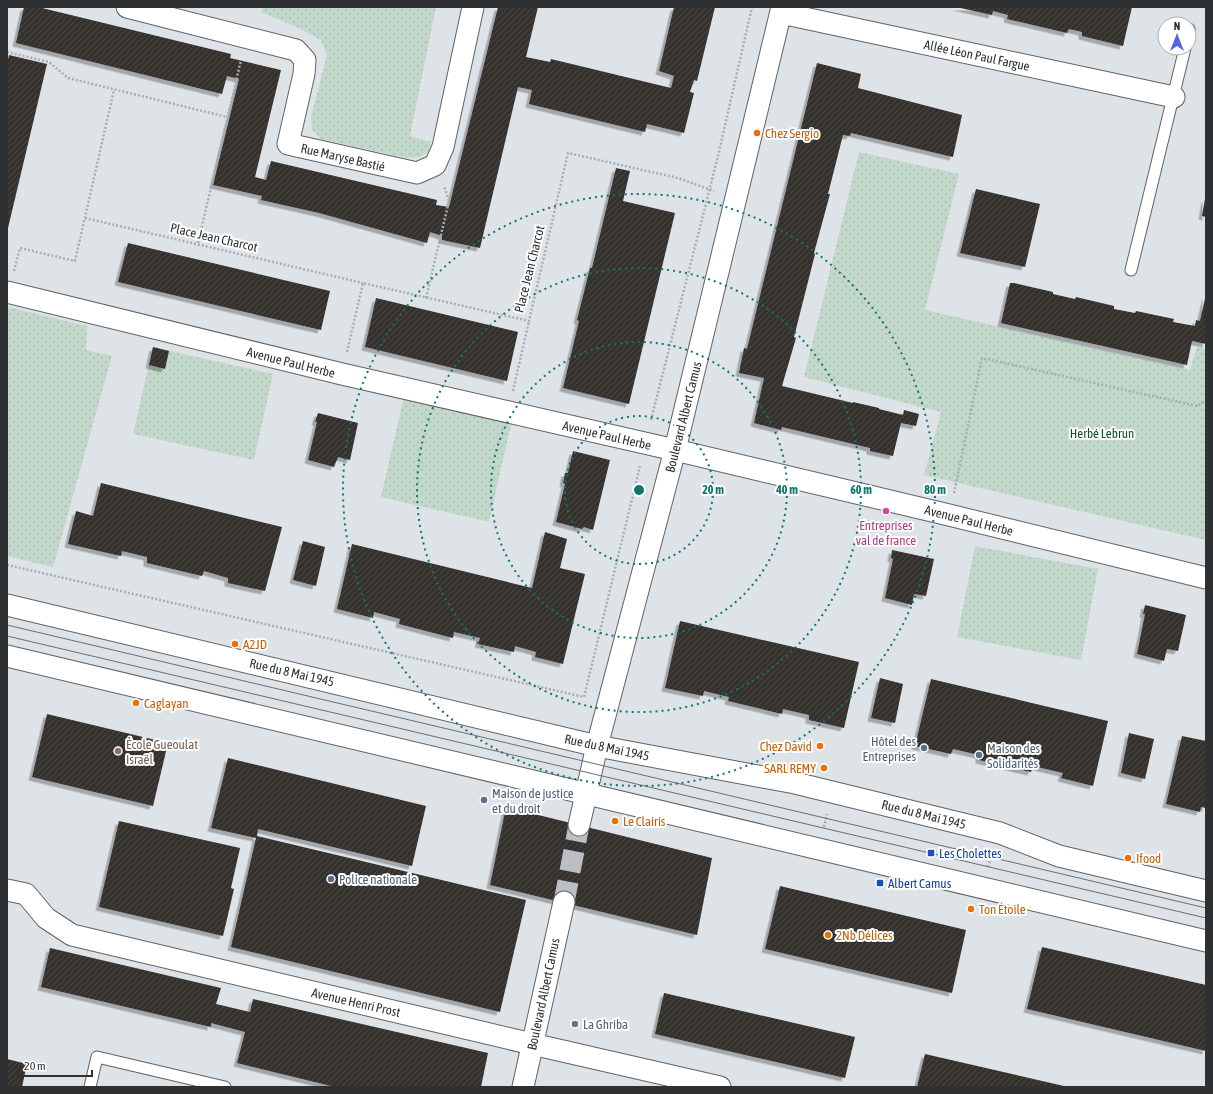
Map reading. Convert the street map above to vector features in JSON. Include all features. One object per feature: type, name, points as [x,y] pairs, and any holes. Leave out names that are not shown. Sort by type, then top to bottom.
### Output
[{"type":"street","name":"Rue Maryse Bastié","points":[[127,7],[179,14],[246,38],[296,50],[305,60],[304,74],[288,144],[417,173],[435,165]]},
{"type":"street","points":[[435,165],[443,147],[473,7]]},
{"type":"street","name":"Allée Léon Paul Fargue","points":[[781,10],[1174,97]]},
{"type":"street","name":"Boulevard Albert Camus","points":[[579,825],[597,746],[675,450],[781,10]]},
{"type":"street","name":"Avenue Paul Herbe","points":[[8,292],[342,374],[675,450],[1206,578]]},
{"type":"street","name":"Rue du 8 Mai 1945","points":[[7,605],[597,746],[795,783],[1000,833],[1059,856],[1206,891]]},
{"type":"street","points":[[7,656],[1206,941]]},
{"type":"street","name":"Avenue Henri Prost","points":[[7,890],[26,894],[46,918],[72,935],[720,1087]]},
{"type":"street","name":"Boulevard Albert Camus","points":[[523,1087],[564,902]]},
{"type":"lane","points":[[1131,270],[1183,56]]},
{"type":"lane","points":[[90,1087],[97,1057],[225,1087]]},
{"type":"path","points":[[7,565],[584,697],[654,405],[709,190],[752,7]]},
{"type":"path","points":[[198,244],[246,38]]},
{"type":"path","points":[[7,52],[48,62],[68,78],[227,117]]},
{"type":"path","points":[[8,292],[20,248],[75,261],[114,90]]},
{"type":"path","name":"Place Jean Charcot","points":[[85,218],[529,321],[568,153],[678,178],[709,190]]},
{"type":"path","points":[[426,298],[450,201],[435,165]]},
{"type":"path","points":[[709,190],[736,197]]},
{"type":"path","points":[[342,374],[363,283]]},
{"type":"path","points":[[508,412],[529,321]]},
{"type":"path","points":[[949,515],[982,358],[1197,406],[1206,400]]},
{"type":"path","points":[[818,848],[832,792]]},
{"type":"path","points":[[983,888],[988,867],[1000,833]]},
{"type":"green space","points":[[263,7],[436,7],[410,136],[431,142],[428,152],[420,157],[407,158],[321,139],[312,130],[311,117],[327,55],[321,40],[299,28],[261,12]]},
{"type":"green space","name":"Herbé Lebrun","points":[[859,152],[959,174],[925,310],[1190,370],[1197,347],[1206,349],[1206,540],[924,475],[941,412],[804,377]]},
{"type":"green space","points":[[7,307],[87,326],[86,350],[112,356],[53,567],[7,556]]},
{"type":"green space","points":[[153,347],[273,374],[254,460],[133,434]]},
{"type":"green space","points":[[404,396],[512,420],[489,522],[381,497]]},
{"type":"green space","points":[[975,546],[1098,569],[1081,660],[957,637]]},
{"type":"building","points":[[24,7],[38,7],[231,54],[230,58],[281,70],[255,177],[266,180],[271,161],[437,200],[436,205],[449,207],[498,7],[538,7],[526,57],[550,62],[551,59],[671,88],[674,76],[659,71],[674,7],[715,7],[697,81],[694,80],[690,92],[694,93],[684,133],[647,124],[645,132],[529,104],[532,90],[518,87],[480,248],[442,240],[442,236],[430,232],[427,243],[319,213],[261,200],[262,196],[213,185],[239,79],[227,76],[222,94],[16,43]]},
{"type":"building","points":[[956,7],[1132,7],[1123,46],[1082,36],[1082,32],[1069,29],[1067,33],[1007,19],[1008,15],[993,11],[992,15]]},
{"type":"building","points":[[9,55],[47,64],[8,228],[7,64]]},
{"type":"building","points":[[817,63],[861,74],[858,88],[962,115],[953,157],[851,133],[850,136],[843,135],[828,194],[830,194],[794,337],[796,338],[782,386],[879,408],[903,415],[904,410],[919,414],[916,426],[901,423],[893,456],[870,451],[870,448],[782,427],[781,430],[754,423],[764,378],[739,373],[744,348],[747,349]]},
{"type":"building","points":[[616,168],[630,171],[623,201],[675,213],[629,404],[563,388],[579,321],[577,320],[590,268],[592,268]]},
{"type":"building","points":[[976,189],[1040,204],[1025,267],[960,253]]},
{"type":"building","points":[[1206,199],[1206,217],[1202,216]]},
{"type":"building","points":[[128,243],[330,291],[321,330],[118,282]]},
{"type":"building","points":[[1010,283],[1053,292],[1053,294],[1075,299],[1076,297],[1114,306],[1114,309],[1135,313],[1136,311],[1174,319],[1173,322],[1195,326],[1196,320],[1200,321],[1206,294],[1206,344],[1192,341],[1187,365],[1001,323]]},
{"type":"building","points":[[376,298],[518,332],[507,381],[365,347]]},
{"type":"building","points":[[153,347],[169,351],[165,369],[149,365]]},
{"type":"building","points":[[318,413],[358,423],[350,460],[338,457],[334,467],[308,460]]},
{"type":"building","points":[[573,451],[610,460],[593,530],[584,527],[582,529],[556,522],[565,484],[563,483],[565,473],[568,473]]},
{"type":"building","points":[[101,483],[282,527],[265,591],[228,583],[228,578],[204,571],[202,576],[147,563],[147,557],[122,551],[121,556],[68,544],[76,511],[93,516]]},
{"type":"building","points":[[545,532],[567,539],[560,568],[585,574],[563,664],[535,657],[536,652],[515,646],[514,652],[478,644],[480,638],[454,632],[453,638],[399,624],[400,619],[374,612],[373,618],[337,609],[352,544],[532,588]]},
{"type":"building","points":[[303,541],[325,547],[316,586],[293,580]]},
{"type":"building","points":[[892,550],[934,559],[926,596],[914,594],[912,605],[885,598],[893,559],[891,558]]},
{"type":"building","points":[[1145,605],[1186,615],[1178,651],[1167,649],[1164,661],[1137,654],[1145,614],[1143,614]]},
{"type":"building","points":[[680,621],[859,662],[844,728],[809,720],[809,715],[783,709],[782,714],[728,701],[729,697],[704,691],[703,696],[665,688]]},
{"type":"building","points":[[880,678],[903,684],[895,723],[871,718]]},
{"type":"building","points":[[931,679],[1108,721],[1093,786],[1061,778],[1063,773],[1033,766],[1031,772],[979,760],[979,755],[953,749],[951,754],[915,746]]},
{"type":"building","points":[[47,714],[168,743],[153,806],[32,777]]},
{"type":"building","points":[[1129,733],[1154,739],[1145,779],[1121,773]]},
{"type":"building","points":[[1182,736],[1206,741],[1206,808],[1201,807],[1200,812],[1166,804]]},
{"type":"building","points":[[228,758],[426,806],[412,866],[258,829],[257,836],[526,900],[500,1012],[231,947],[256,838],[211,828]]},
{"type":"building","points":[[506,807],[712,858],[697,935],[490,885]]},
{"type":"building","points":[[119,821],[240,848],[231,888],[234,889],[223,936],[99,907]]},
{"type":"building","points":[[780,886],[966,930],[952,993],[765,949]]},
{"type":"building","points":[[1042,947],[1206,985],[1206,1051],[1027,1009]]},
{"type":"building","points":[[50,948],[221,988],[216,1004],[250,1012],[253,999],[488,1053],[481,1087],[335,1087],[237,1063],[245,1032],[211,1023],[211,1027],[41,987]]},
{"type":"building","points":[[664,993],[855,1037],[845,1078],[655,1034]]},
{"type":"building","points":[[925,1054],[1064,1086],[1064,1087],[917,1087]]},
{"type":"building","points":[[7,1059],[27,1064],[22,1087],[7,1087]]},
{"type":"tunnel","points":[[564,902],[579,825]]},
{"type":"tram line","points":[[7,625],[1206,908]]},
{"type":"tram line","points":[[7,636],[1206,918]]},
{"type":"place","name":"Chez Sergio","points":[[757,133]]},
{"type":"place","name":"Entreprises val de france","points":[[886,511]]},
{"type":"place","name":"A2JD","points":[[235,644]]},
{"type":"place","name":"Caglayan","points":[[136,703]]},
{"type":"place","name":"Chez David","points":[[820,746]]},
{"type":"place","name":"Hôtel des Entreprises","points":[[924,748]]},
{"type":"place","name":"École Gueoulat Israël","points":[[118,751]]},
{"type":"place","name":"Maison des Solidarités","points":[[979,755]]},
{"type":"place","name":"SARL REMY","points":[[824,768]]},
{"type":"place","name":"Maison de justice et du droit","points":[[484,800]]},
{"type":"place","name":"Le Clairis","points":[[615,821]]},
{"type":"place","name":"Les Cholettes","points":[[931,853]]},
{"type":"place","name":"Ifood","points":[[1128,858]]},
{"type":"place","name":"Police nationale","points":[[331,879]]},
{"type":"place","name":"Albert Camus","points":[[880,883]]},
{"type":"place","name":"Ton Étoile","points":[[971,909]]},
{"type":"place","name":"2Nb Délices","points":[[828,935]]},
{"type":"place","name":"La Ghriba","points":[[575,1024]]}]
